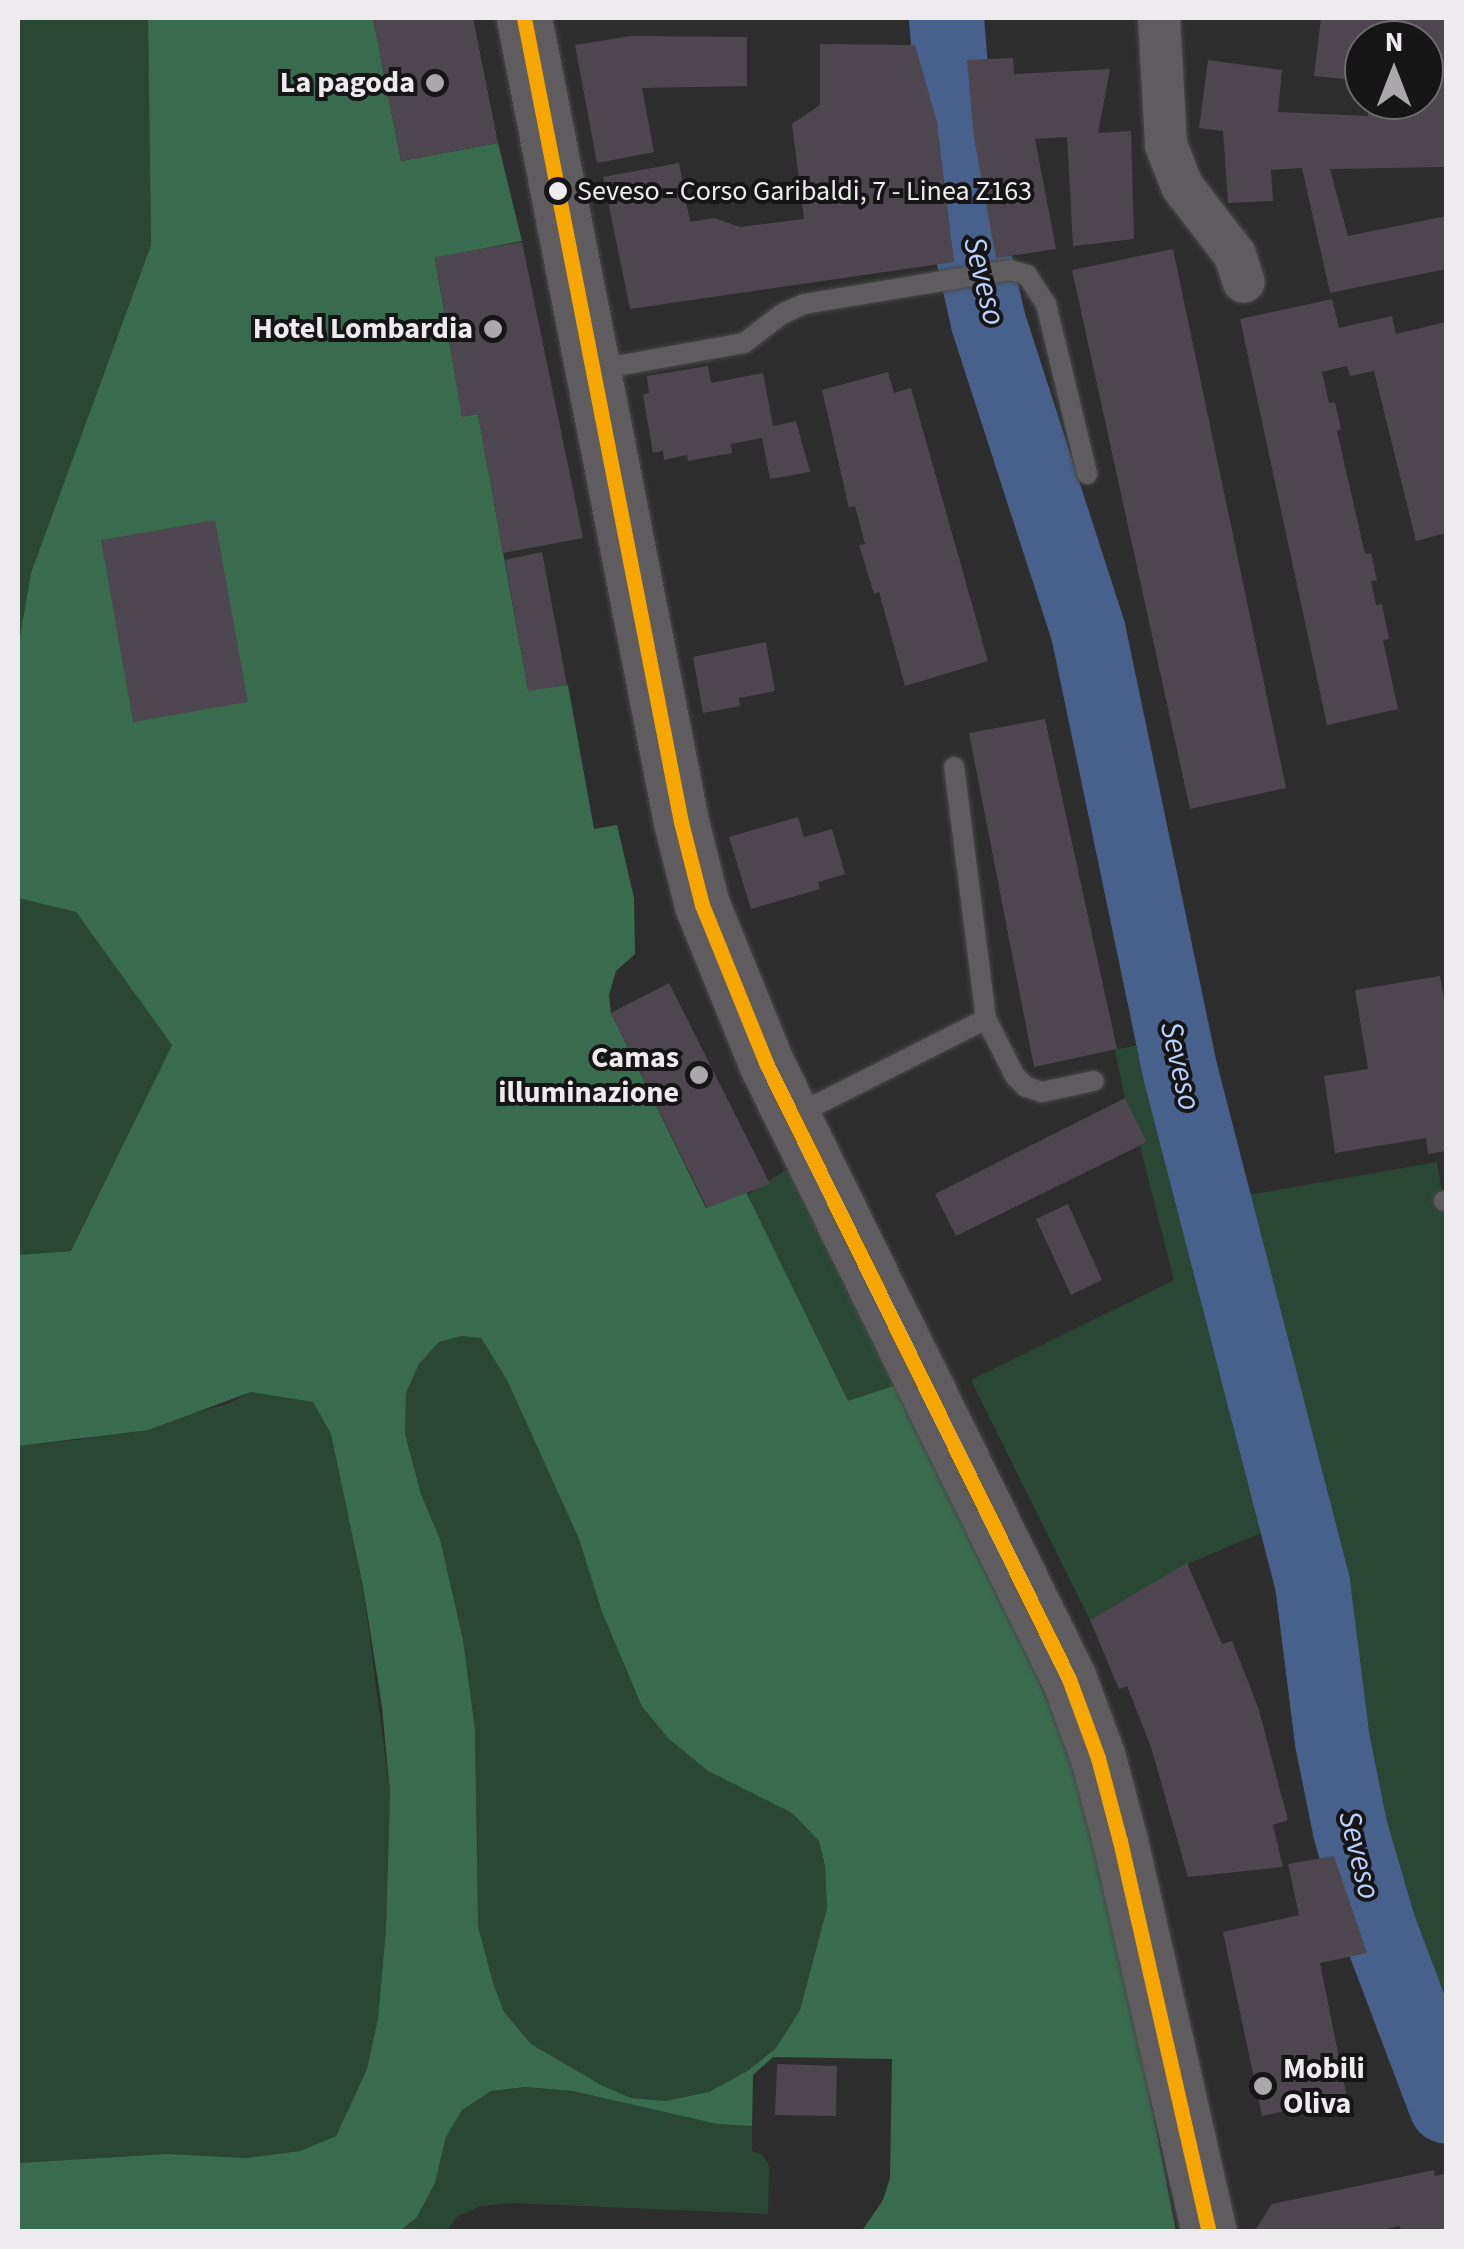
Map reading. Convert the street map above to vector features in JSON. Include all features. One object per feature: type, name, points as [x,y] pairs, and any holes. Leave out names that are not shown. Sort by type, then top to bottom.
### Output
[{"type":"main road","points":[[524,18],[682,822],[702,905],[732,988],[792,1117],[981,1495],[1086,1727],[1120,1841],[1209,2232]]},
{"type":"street","points":[[1160,18],[1166,145],[1182,186],[1236,255],[1244,282]]},
{"type":"lane","points":[[594,370],[744,343],[782,314],[804,304],[1010,270],[1028,275],[1046,304],[1088,474]]},
{"type":"lane","points":[[954,767],[986,1018],[1015,1076],[1026,1087],[1042,1092],[1094,1081]]},
{"type":"lane","points":[[792,1117],[986,1018]]},
{"type":"green space","points":[[18,18],[148,18],[151,245],[31,573],[18,648]]},
{"type":"green space","points":[[148,18],[373,18],[401,161],[498,143],[522,241],[435,258],[462,416],[478,414],[528,690],[568,685],[594,829],[617,825],[634,898],[635,954],[616,971],[609,995],[611,1013],[706,1208],[746,1192],[848,1401],[897,1385],[1020,1635],[1074,1764],[1130,1996],[1176,2231],[862,2231],[883,2200],[890,2178],[892,2059],[773,2057],[753,2075],[752,2126],[717,2124],[573,2091],[525,2087],[491,2091],[462,2110],[446,2137],[435,2183],[417,2217],[400,2231],[18,2231],[18,2163],[167,2154],[247,2158],[300,2151],[336,2136],[367,2069],[378,2018],[386,1929],[390,1793],[382,1707],[363,1586],[331,1434],[313,1402],[251,1392],[148,1430],[18,1446],[18,1255],[71,1251],[172,1045],[76,912],[18,898],[18,648],[31,573],[151,245]],"holes":[[[461,1336],[481,1338],[507,1380],[579,1539],[602,1612],[642,1707],[669,1739],[708,1771],[792,1813],[819,1841],[827,1908],[800,2010],[776,2048],[749,2070],[709,2092],[665,2101],[631,2098],[601,2085],[531,2044],[504,2012],[493,1983],[478,1926],[475,1729],[463,1640],[440,1539],[421,1494],[405,1434],[406,1393],[419,1364],[439,1342]]]},
{"type":"green space","points":[[18,898],[76,912],[172,1045],[71,1251],[18,1255]]},
{"type":"green space","points":[[1146,1043],[1273,1528],[1187,1564],[1090,1620],[971,1380],[1174,1280],[1140,1146],[1147,1142],[1125,1098],[1115,1050]]},
{"type":"green space","points":[[1437,1162],[1446,1217],[1446,2039],[1405,1933],[1380,1846],[1336,1565],[1276,1356],[1237,1197]]},
{"type":"green space","points":[[789,1168],[897,1385],[848,1402],[747,1195]]},
{"type":"green space","points":[[461,1336],[481,1338],[507,1380],[579,1539],[602,1612],[642,1708],[669,1739],[708,1771],[792,1813],[819,1841],[827,1908],[800,2010],[776,2048],[749,2070],[709,2092],[665,2101],[631,2098],[601,2085],[531,2044],[504,2012],[493,1983],[478,1926],[475,1729],[463,1640],[440,1539],[421,1494],[405,1434],[406,1393],[419,1364],[439,1342]]},
{"type":"green space","points":[[251,1392],[313,1402],[331,1434],[363,1586],[390,1793],[386,1929],[378,2018],[367,2069],[336,2136],[300,2151],[247,2158],[167,2154],[18,2163],[18,1446],[83,1439],[225,1405]]},
{"type":"green space","points":[[525,2087],[573,2091],[717,2124],[752,2126],[752,2151],[763,2155],[769,2166],[768,2214],[512,2203],[481,2206],[458,2216],[446,2231],[400,2232],[417,2217],[435,2183],[446,2137],[462,2110],[491,2091]]},
{"type":"building","name":"La pagoda","points":[[373,18],[473,18],[498,143],[401,161]]},
{"type":"building","points":[[1321,18],[1446,20],[1446,167],[1330,169],[1348,236],[1446,216],[1446,269],[1330,293],[1302,168],[1271,170],[1273,201],[1228,203],[1223,131],[1199,128],[1208,60],[1282,70],[1278,112],[1344,115],[1344,120],[1444,120],[1444,20],[1344,20],[1344,79],[1314,76]]},
{"type":"building","points":[[631,36],[747,37],[747,86],[642,88],[654,152],[597,163],[575,45]]},
{"type":"building","points":[[820,44],[915,45],[937,122],[954,262],[630,309],[603,177],[679,163],[690,222],[714,218],[740,227],[804,219],[792,124],[820,105]]},
{"type":"building","points":[[1013,58],[1014,74],[1110,69],[1098,133],[1131,131],[1134,239],[1073,246],[1067,137],[1035,139],[1056,249],[996,258],[974,138],[967,60]]},
{"type":"building","name":"Hotel Lombardia","points":[[522,242],[583,538],[503,553],[478,414],[462,417],[435,257]]},
{"type":"building","points":[[1173,249],[1286,788],[1190,809],[1072,270]]},
{"type":"building","points":[[1332,299],[1339,328],[1392,316],[1396,334],[1446,322],[1446,533],[1416,541],[1374,371],[1350,376],[1347,366],[1322,372],[1329,403],[1335,402],[1341,429],[1337,431],[1365,554],[1371,553],[1377,580],[1371,581],[1376,605],[1382,604],[1389,639],[1383,640],[1398,709],[1327,725],[1240,319]]},
{"type":"building","points":[[708,366],[711,383],[763,373],[773,426],[796,421],[810,472],[770,479],[762,438],[731,444],[732,453],[688,461],[687,455],[664,460],[663,451],[653,453],[643,395],[649,393],[647,376]]},
{"type":"building","points":[[888,372],[894,393],[911,388],[988,661],[905,686],[879,592],[874,594],[859,545],[865,544],[855,506],[849,508],[822,390]]},
{"type":"building","points":[[215,520],[248,702],[133,722],[101,540]]},
{"type":"building","points":[[542,552],[567,685],[528,691],[505,560]]},
{"type":"building","points":[[766,642],[775,691],[739,698],[740,706],[703,713],[693,657]]},
{"type":"building","points":[[1045,719],[1117,1049],[1034,1067],[969,733]]},
{"type":"building","points":[[798,817],[804,837],[832,829],[845,874],[818,882],[820,889],[751,909],[729,837]]},
{"type":"building","points":[[1440,976],[1446,1012],[1446,1151],[1428,1154],[1426,1138],[1335,1153],[1324,1076],[1368,1069],[1355,990]]},
{"type":"building","points":[[669,983],[770,1184],[707,1208],[611,1013]]},
{"type":"building","points":[[1125,1098],[1147,1142],[956,1236],[935,1194]]},
{"type":"building","points":[[1068,1204],[1102,1280],[1071,1295],[1036,1219]]},
{"type":"building","points":[[1187,1563],[1222,1644],[1232,1641],[1258,1707],[1288,1820],[1273,1825],[1283,1867],[1188,1877],[1151,1747],[1127,1686],[1119,1689],[1090,1620]]},
{"type":"building","points":[[1334,1856],[1367,1953],[1320,1963],[1347,2098],[1262,2116],[1223,1932],[1299,1915],[1288,1864]]},
{"type":"building","points":[[777,2064],[837,2066],[836,2116],[775,2115]]},
{"type":"building","points":[[1434,2170],[1435,2176],[1446,2174],[1446,2232],[1403,2232],[1399,2226],[1372,2232],[1254,2232],[1272,2204]]},
{"type":"waterway","name":"Seveso","points":[[946,18],[957,155],[988,322],[1088,632],[1181,1076],[1312,1583],[1332,1741],[1350,1830],[1378,1926],[1446,2106]]},
{"type":"transit line","points":[[524,18],[681,822],[702,905],[767,1065],[1069,1679],[1098,1758],[1120,1841],[1209,2232]]},
{"type":"place","name":"La pagoda","points":[[435,83]]},
{"type":"place","name":"Seveso - Corso Garibaldi, 7 - Linea Z163","points":[[558,191]]},
{"type":"place","name":"Hotel Lombardia","points":[[493,329]]},
{"type":"place","name":"Camas illuminazione","points":[[699,1075]]},
{"type":"place","name":"Mobili Oliva","points":[[1263,2086]]}]
